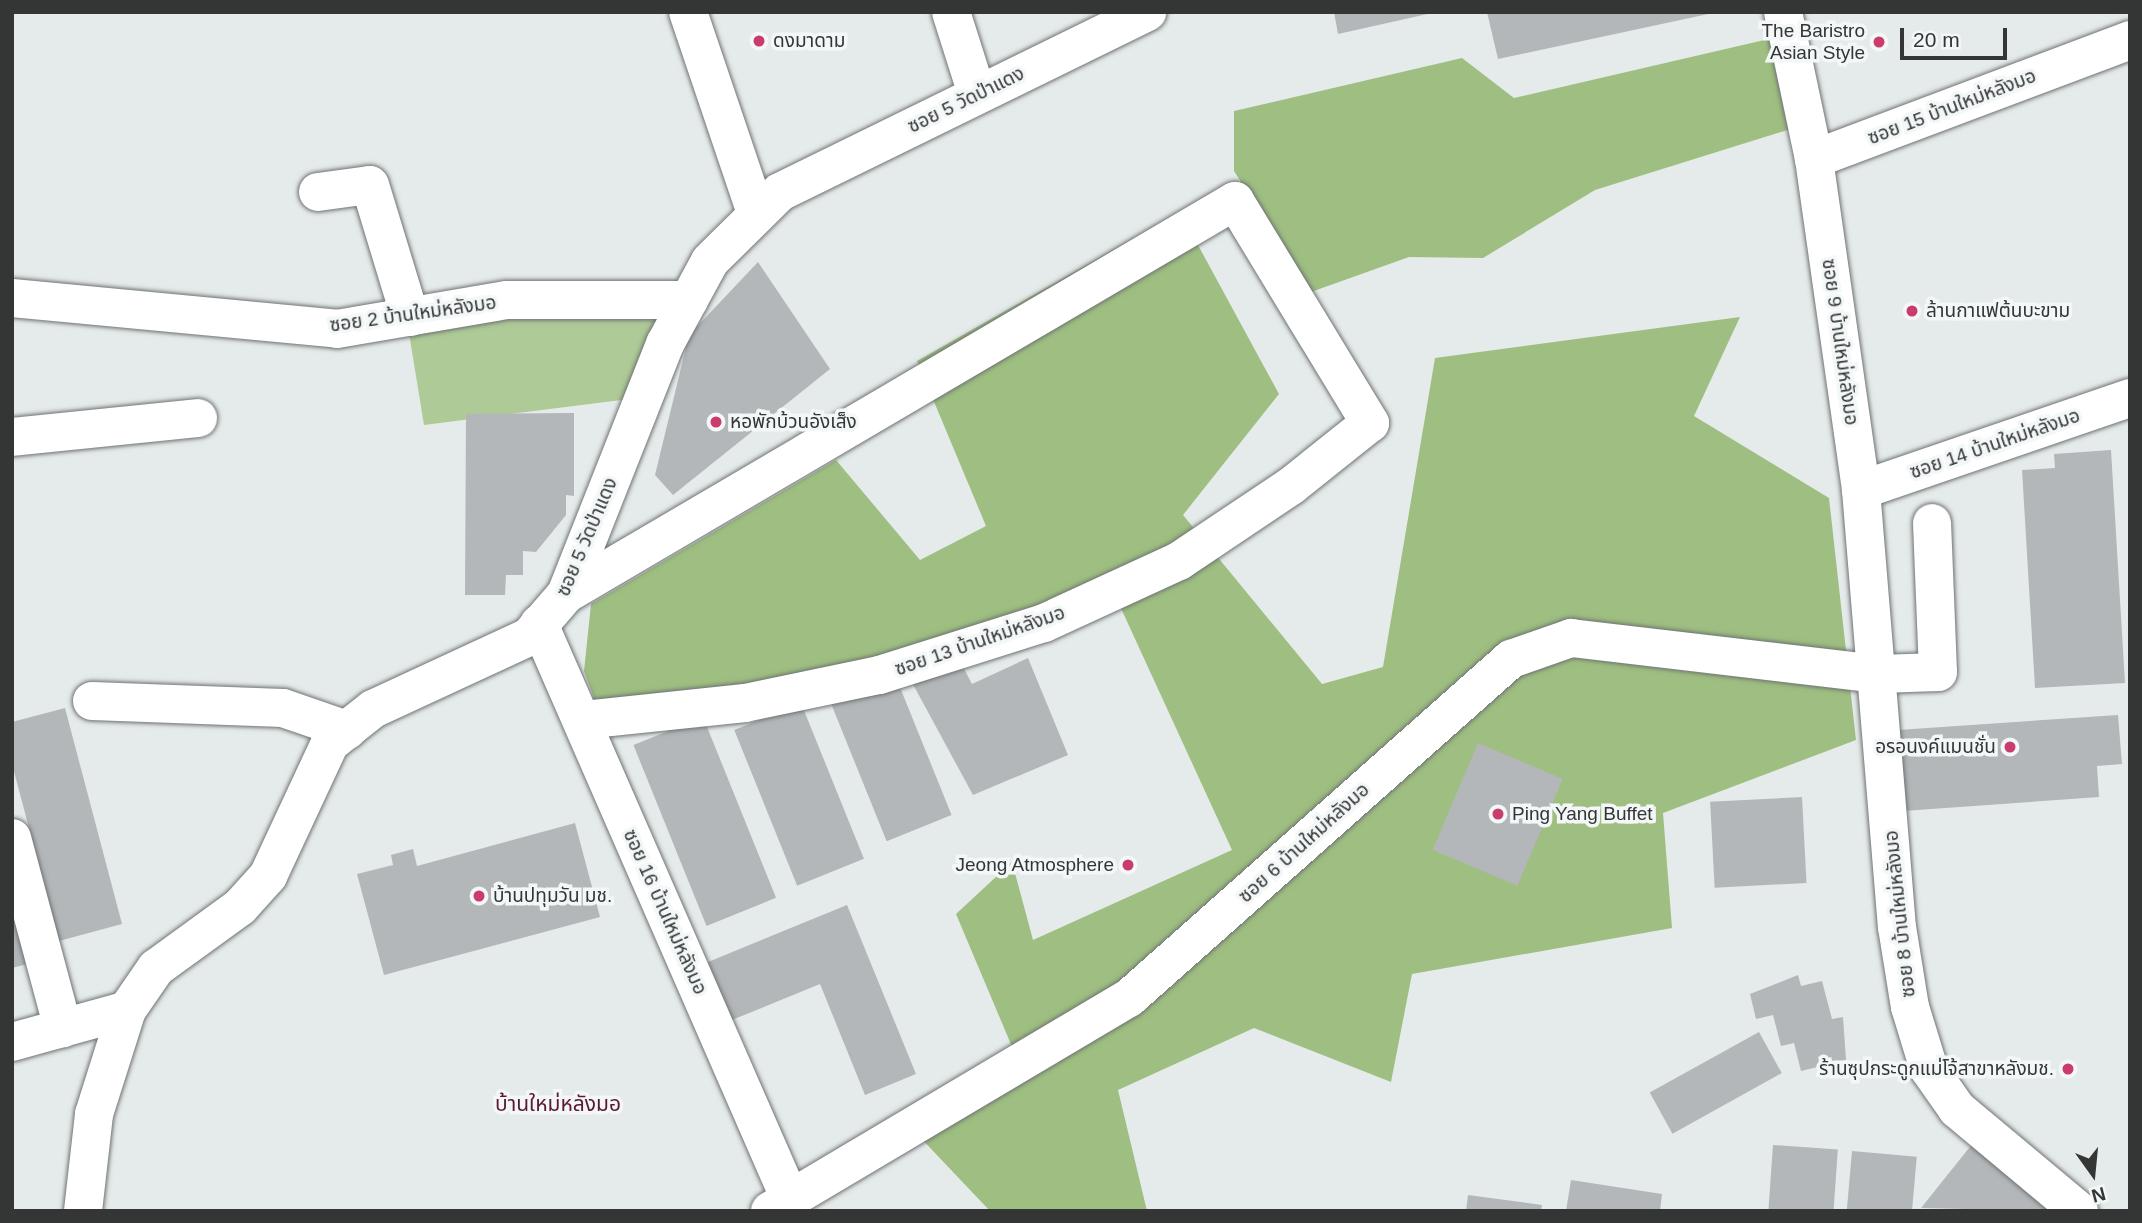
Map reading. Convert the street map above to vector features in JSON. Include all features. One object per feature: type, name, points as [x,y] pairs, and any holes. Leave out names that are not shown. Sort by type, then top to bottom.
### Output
[{"type":"street","points":[[688,12],[756,214]]},
{"type":"street","points":[[951,12],[977,94]]},
{"type":"street","name":"ซอย 5 วัดป่าแดง","points":[[83,1211],[94,1114],[127,1010],[156,968],[240,907],[268,876],[330,743],[373,709],[529,637],[566,594],[665,344],[710,261],[780,192],[1147,12]]},
{"type":"street","name":"ซอย 9 บ้านใหม่หลังมอ","points":[[1783,12],[1814,159],[1861,490],[1879,674]]},
{"type":"street","name":"ซอย 15 บ้านใหม่หลังมอ","points":[[1814,159],[2130,40]]},
{"type":"street","points":[[317,192],[370,185],[410,317]]},
{"type":"street","name":"ซอย 13 บ้านใหม่หลังมอ","points":[[566,594],[1235,201],[1370,423],[1291,486],[1180,561],[1044,623],[880,675],[745,703],[582,720]]},
{"type":"street","name":"ซอย 2 บ้านใหม่หลังมอ","points":[[12,298],[337,329],[508,300],[689,300]]},
{"type":"street","name":"ซอย 14 บ้านใหม่หลังมอ","points":[[1861,490],[2130,398]]},
{"type":"street","points":[[12,438],[198,418]]},
{"type":"street","name":"ซอย 6 บ้านใหม่หลังมอ","points":[[780,1205],[1129,998],[1511,659],[1571,638],[1879,674],[1938,672],[1932,523]]},
{"type":"street","name":"ซอย 16 บ้านใหม่หลังมอ","points":[[539,624],[582,720],[780,1205]]},
{"type":"street","name":"ซอย 8 บ้านใหม่หลังมอ","points":[[1879,674],[1897,927],[1929,1069],[1989,1142],[2079,1211]]},
{"type":"street","points":[[92,701],[282,708],[347,730]]},
{"type":"street","points":[[12,838],[63,1028]]},
{"type":"street","points":[[12,1042],[127,1010]]},
{"type":"green space","points":[[1773,38],[1797,127],[1595,190],[1483,258],[1409,257],[1311,292],[1234,171],[1234,111],[1462,58],[1514,98]]},
{"type":"green space","points":[[1180,212],[1279,394],[1183,515],[1322,684],[1383,667],[1435,358],[1740,317],[1694,416],[1829,498],[1856,740],[1663,813],[1672,928],[1412,974],[1391,1082],[1254,1028],[1118,1090],[1147,1211],[990,1211],[916,1133],[1021,1068],[956,914],[1012,862],[1033,940],[1232,850],[1119,604],[608,736],[584,671],[591,604],[836,460],[920,560],[986,526],[917,361]]},
{"type":"green space","points":[[661,311],[637,398],[424,425],[408,327],[511,313]]},
{"type":"building","points":[[1334,12],[1432,12],[1432,13],[1338,34]]},
{"type":"building","points":[[1487,12],[1713,12],[1713,13],[1498,59]]},
{"type":"building","name":"หอพักบ้วนอังเส็ง","points":[[758,262],[830,369],[673,495],[655,475],[689,335]]},
{"type":"building","points":[[574,413],[574,496],[566,495],[566,515],[536,552],[523,551],[523,575],[506,575],[505,595],[465,595],[466,414]]},
{"type":"building","points":[[2111,450],[2125,683],[2035,688],[2022,470],[2055,468],[2054,454]]},
{"type":"building","points":[[957,655],[972,684],[1028,658],[1068,755],[973,795],[909,677]]},
{"type":"building","points":[[895,675],[952,815],[887,841],[830,701]]},
{"type":"building","points":[[801,703],[864,859],[797,886],[734,730]]},
{"type":"building","points":[[65,708],[122,924],[59,941],[12,764],[12,722]]},
{"type":"building","name":"อรอนงค์แมนชั่น","points":[[2118,715],[2122,764],[2097,766],[2099,797],[1903,811],[1898,730]]},
{"type":"building","points":[[703,717],[776,898],[707,926],[633,745]]},
{"type":"building","name":"Ping Yang Buffet","points":[[1478,743],[1563,779],[1517,886],[1433,850]]},
{"type":"building","points":[[1802,797],[1807,883],[1715,888],[1710,802]]},
{"type":"building","name":"บ้านปทุมวัน มช.","points":[[575,823],[600,917],[384,975],[357,874],[393,865],[391,855],[413,849],[417,866]]},
{"type":"building","points":[[12,895],[31,963],[12,968]]},
{"type":"building","points":[[847,905],[916,1074],[865,1095],[820,984],[732,1020],[708,962]]},
{"type":"building","points":[[1798,975],[1801,986],[1822,981],[1832,1019],[1843,1017],[1846,1060],[1801,1071],[1794,1043],[1781,1046],[1773,1015],[1756,1019],[1750,994]]},
{"type":"building","points":[[1759,1032],[1782,1073],[1672,1134],[1650,1093]]},
{"type":"building","points":[[1973,1143],[2057,1211],[1921,1208]]},
{"type":"building","points":[[1773,1145],[1838,1150],[1834,1211],[1768,1211]]},
{"type":"building","points":[[1852,1151],[1917,1157],[1912,1211],[1847,1211]]},
{"type":"building","points":[[1571,1180],[1662,1194],[1660,1211],[1566,1211]]},
{"type":"building","points":[[1468,1195],[1542,1205],[1541,1211],[1466,1211]]},
{"type":"place","name":"ดงมาดาม","points":[[759,41]]},
{"type":"place","name":"The Baristro Asian Style","points":[[1879,42]]},
{"type":"place","name":"ล้านกาแฟต้นบะขาม","points":[[1912,311]]},
{"type":"place","name":"หอพักบ้วนอังเส็ง","points":[[716,422]]},
{"type":"place","name":"อรอนงค์แมนชั่น","points":[[2010,747]]},
{"type":"place","name":"Ping Yang Buffet","points":[[1498,814]]},
{"type":"place","name":"Jeong Atmosphere","points":[[1128,865]]},
{"type":"place","name":"บ้านปทุมวัน มช.","points":[[479,896]]},
{"type":"place","name":"ร้านซุปกระดูกแม่โจ้สาขาหลังมช.","points":[[2068,1069]]},
{"type":"district","name":"บ้านใหม่หลังมอ","points":[[558,1104]]}]
